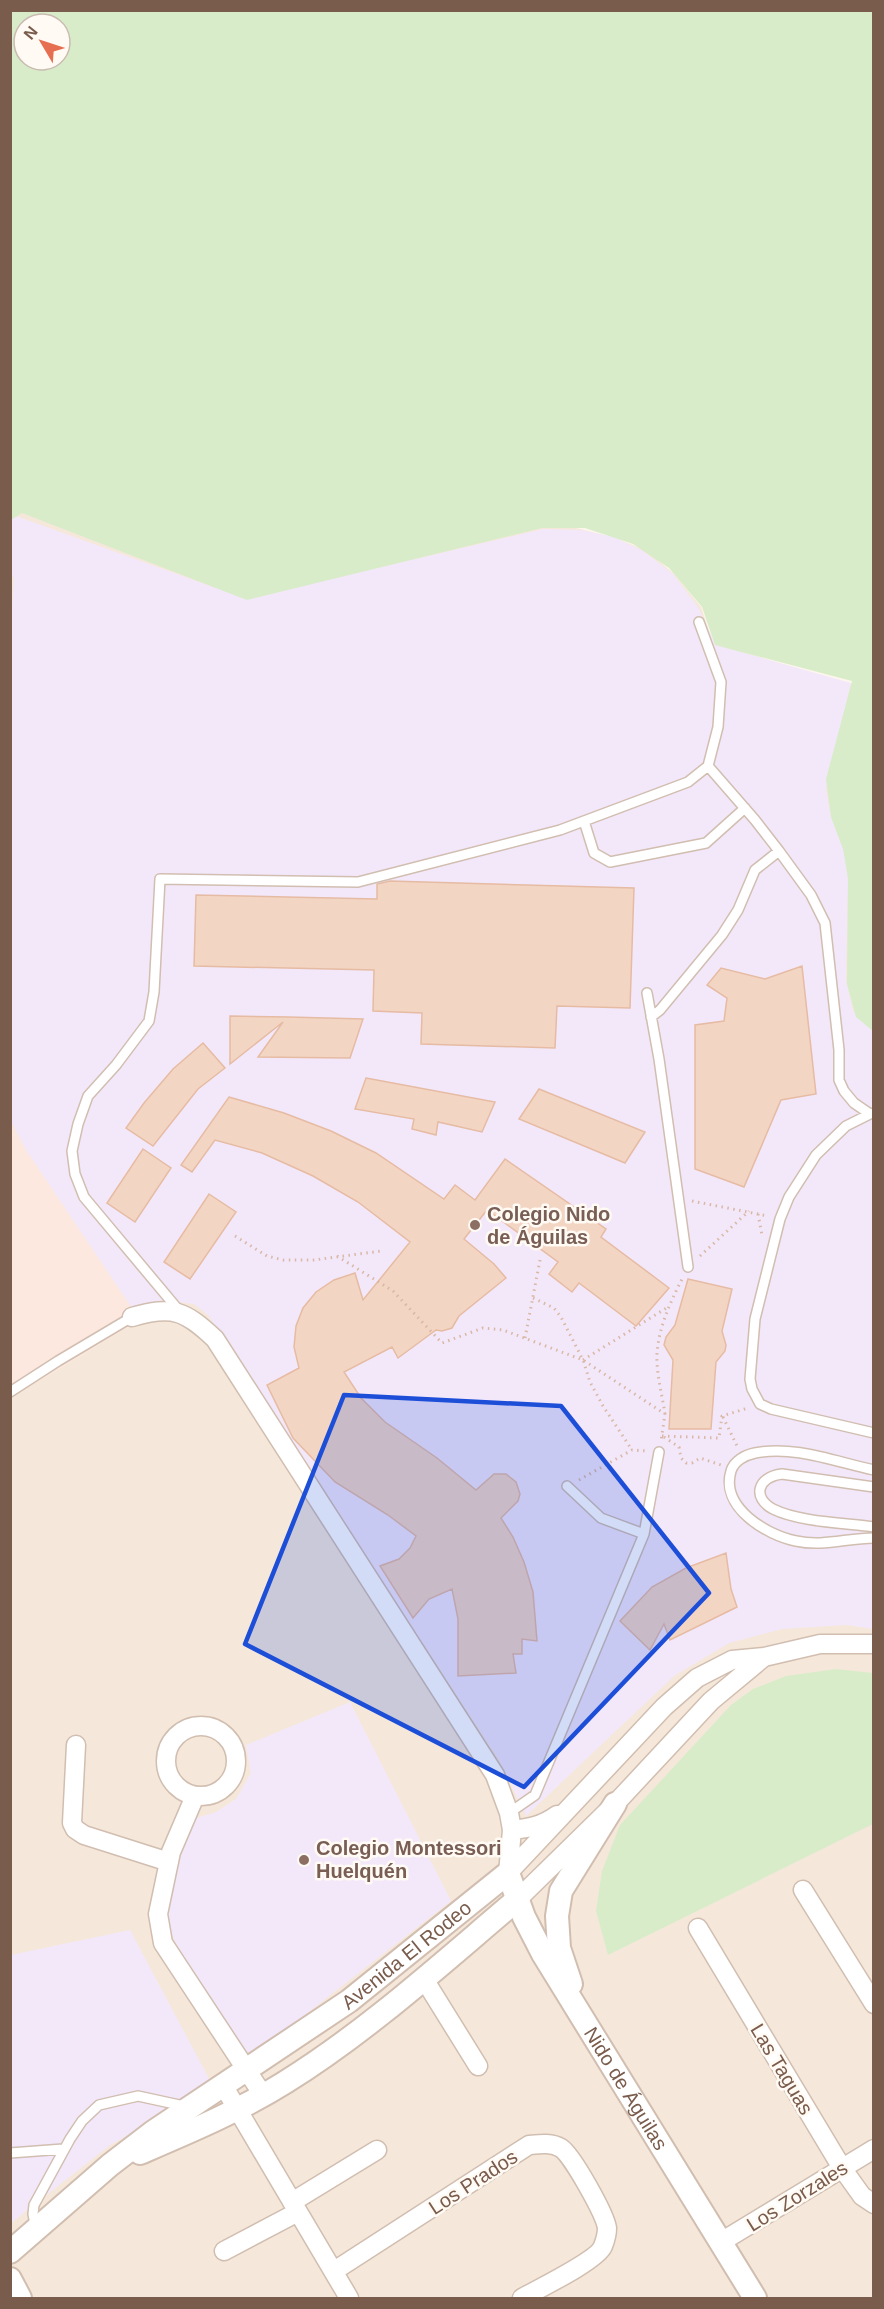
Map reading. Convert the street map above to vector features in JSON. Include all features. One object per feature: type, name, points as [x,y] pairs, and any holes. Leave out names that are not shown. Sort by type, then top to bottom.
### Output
[{"type":"street","points":[[132,1317],[165,1310],[182,1314],[201,1326],[215,1339],[495,1775],[510,1821],[508,1873]]},
{"type":"street","name":"Avenida El Rodeo","points":[[10,2252],[110,2165],[153,2132],[349,2001],[508,1873],[664,1707],[698,1678],[732,1660],[764,1657],[820,1644],[873,1644]]},
{"type":"street","name":"Avenida El Rodeo","points":[[110,2165],[237,2109],[263,2095],[362,2029],[518,1899],[615,1804],[711,1701],[764,1657]]},
{"type":"street","points":[[698,1678],[708,1687],[711,1701]]},
{"type":"street","points":[[76,1745],[72,1823],[75,1829],[84,1835],[169,1863]]},
{"type":"street","points":[[195,1796],[169,1863],[158,1914],[164,1943],[263,2095]]},
{"type":"street","points":[[510,1821],[532,1827],[547,1822],[579,1797]]},
{"type":"street","points":[[583,2020],[559,1948],[557,1916],[561,1891],[615,1804]]},
{"type":"street","name":"Nido de Águilas","points":[[508,1873],[532,1936],[755,2298]]},
{"type":"street","points":[[804,1890],[873,2004]]},
{"type":"street","name":"Las Taguas","points":[[698,1928],[842,2168],[862,2196],[873,2204]]},
{"type":"street","points":[[423,1979],[478,2066]]},
{"type":"street","points":[[223,2085],[349,2298]]},
{"type":"street","name":"Los Prados","points":[[334,2271],[529,2145],[548,2144],[562,2148],[600,2208],[607,2229],[603,2248],[590,2260],[522,2298]]},
{"type":"street","name":"Los Zorzales","points":[[721,2242],[873,2149]]},
{"type":"street","points":[[224,2251],[295,2207],[377,2150]]},
{"type":"street","points":[[10,2279],[20,2298]]},
{"type":"lane","points":[[182,1314],[84,1197],[75,1174],[72,1151],[88,1096],[122,1059],[149,1021],[154,992],[160,879],[358,882],[560,830],[688,782],[708,766],[718,727],[721,682],[699,622]]},
{"type":"lane","points":[[708,766],[745,808],[811,895],[825,923],[839,1050],[839,1080],[844,1091],[854,1103],[872,1114]]},
{"type":"lane","points":[[584,821],[594,853],[610,862],[706,843],[745,808]]},
{"type":"lane","points":[[651,1017],[660,1010],[722,935],[738,910],[755,870],[778,851]]},
{"type":"lane","points":[[647,993],[688,1267]]},
{"type":"lane","points":[[872,1114],[846,1126],[816,1155],[789,1197],[780,1219],[755,1320],[750,1379],[752,1389],[760,1404],[771,1409],[873,1434]]},
{"type":"lane","points":[[10,1392],[132,1317]]},
{"type":"lane","points":[[873,1470],[820,1456],[768,1451],[742,1457],[732,1468],[729,1478],[732,1500],[771,1533],[795,1541],[820,1545],[873,1538]]},
{"type":"lane","points":[[510,1821],[535,1795],[644,1534],[659,1452]]},
{"type":"lane","points":[[873,1487],[782,1474],[769,1475],[762,1482],[760,1491],[764,1503],[775,1510],[814,1520],[873,1527]]},
{"type":"lane","points":[[567,1486],[602,1518],[644,1534]]},
{"type":"lane","points":[[37,2229],[33,2214],[34,2205],[63,2149],[82,2121],[99,2105],[138,2096],[189,2108]]},
{"type":"lane","points":[[10,2153],[63,2149]]},
{"type":"path","points":[[679,1198],[780,1219]]},
{"type":"path","points":[[567,1486],[632,1450],[659,1452],[665,1414],[657,1356],[659,1337],[669,1306],[688,1267],[749,1212]]},
{"type":"path","points":[[235,1236],[267,1256],[283,1260],[314,1260],[381,1251]]},
{"type":"path","points":[[337,1256],[393,1291],[442,1343],[483,1328],[503,1330],[583,1360],[665,1414]]},
{"type":"path","points":[[525,1338],[540,1260]]},
{"type":"path","points":[[533,1298],[554,1308],[583,1360],[598,1398],[632,1450]]},
{"type":"path","points":[[583,1360],[669,1306]]},
{"type":"path","points":[[722,1416],[760,1404]]},
{"type":"path","points":[[662,1436],[719,1438],[722,1416]]},
{"type":"path","points":[[722,1416],[742,1457]]},
{"type":"path","points":[[662,1436],[679,1448],[681,1458],[686,1463],[692,1463],[700,1458],[732,1468]]},
{"type":"highlighted area","points":[[344,1395],[561,1406],[709,1593],[524,1787],[245,1644]]},
{"type":"shaded area","points":[[21,512],[576,528],[615,538],[647,551],[674,574],[701,607],[713,643],[852,685],[846,846],[852,892],[856,1012],[874,1033],[873,2298],[11,2298],[11,518]]},
{"type":"shaded area","name":"Colegio Nido de Águilas","points":[[16,516],[246,599],[543,529],[581,530],[614,537],[643,551],[673,574],[698,607],[716,645],[851,683],[826,789],[831,817],[844,846],[848,882],[846,980],[853,1011],[873,1032],[873,1629],[847,1625],[782,1629],[729,1643],[674,1676],[526,1816],[499,1760],[208,1315],[194,1304],[163,1300],[140,1320],[26,1150],[11,1121],[10,641],[14,579],[11,573],[10,520]]},
{"type":"shaded area","points":[[10,1121],[26,1150],[140,1320],[11,1398]]},
{"type":"shaded area","name":"Colegio Montessori Huelquén","points":[[350,1702],[451,1901],[238,2067],[162,1915],[190,1820],[216,1812],[236,1799],[251,1773],[246,1745]]},
{"type":"shaded area","points":[[130,1930],[214,2088],[110,2145],[11,2223],[11,1955]]},
{"type":"green space","points":[[11,10],[873,11],[873,1031],[856,1017],[847,984],[848,878],[843,849],[831,817],[826,779],[852,681],[715,645],[702,607],[669,568],[633,544],[585,528],[542,528],[247,600],[22,513],[11,520]]},
{"type":"green space","points":[[836,1669],[873,1673],[873,1824],[608,1955],[596,1911],[602,1871],[620,1825],[731,1705],[753,1689],[786,1676]]},
{"type":"building","points":[[390,881],[634,888],[630,1008],[557,1006],[555,1048],[421,1044],[422,1013],[373,1011],[374,970],[194,966],[196,895],[377,899],[377,884]]},
{"type":"building","points":[[802,966],[816,1094],[781,1100],[744,1187],[695,1169],[695,1025],[724,1021],[727,998],[707,985],[721,968],[765,979]]},
{"type":"building","points":[[230,1016],[363,1019],[350,1058],[258,1057],[283,1022],[230,1064]]},
{"type":"building","points":[[203,1043],[225,1068],[198,1089],[153,1146],[126,1128],[173,1069]]},
{"type":"building","points":[[366,1078],[495,1102],[482,1132],[438,1122],[436,1135],[412,1129],[414,1119],[355,1109]]},
{"type":"building","points":[[539,1089],[645,1132],[625,1163],[519,1119]]},
{"type":"building","points":[[229,1097],[284,1113],[331,1131],[376,1153],[444,1199],[455,1185],[475,1200],[505,1159],[606,1229],[601,1237],[669,1288],[636,1326],[579,1283],[572,1292],[549,1274],[558,1262],[487,1210],[464,1239],[494,1264],[506,1278],[459,1316],[452,1328],[436,1330],[398,1358],[392,1347],[344,1372],[361,1398],[385,1422],[437,1458],[476,1490],[494,1474],[506,1474],[516,1482],[520,1494],[518,1501],[501,1518],[513,1537],[524,1562],[533,1592],[537,1641],[522,1639],[522,1654],[513,1654],[516,1673],[458,1676],[458,1619],[452,1589],[429,1599],[413,1618],[380,1566],[399,1559],[410,1548],[416,1536],[388,1515],[335,1482],[293,1438],[267,1385],[299,1368],[294,1347],[296,1326],[303,1308],[316,1292],[334,1280],[355,1273],[363,1300],[410,1242],[358,1202],[313,1176],[262,1153],[215,1140],[192,1172],[181,1165]]},
{"type":"building","points":[[143,1149],[171,1168],[135,1222],[107,1203]]},
{"type":"building","points":[[209,1194],[236,1212],[190,1279],[164,1262]]},
{"type":"building","points":[[688,1279],[732,1289],[722,1331],[726,1345],[725,1351],[716,1362],[711,1429],[669,1429],[673,1360],[664,1345],[666,1337],[675,1325]]},
{"type":"building","points":[[726,1553],[731,1589],[737,1607],[670,1640],[664,1624],[650,1650],[620,1621],[652,1587],[686,1568]]},
{"type":"place","name":"Colegio Nido de Águilas","points":[[475,1225]]},
{"type":"place","name":"Colegio Montessori Huelquén","points":[[304,1860]]}]
